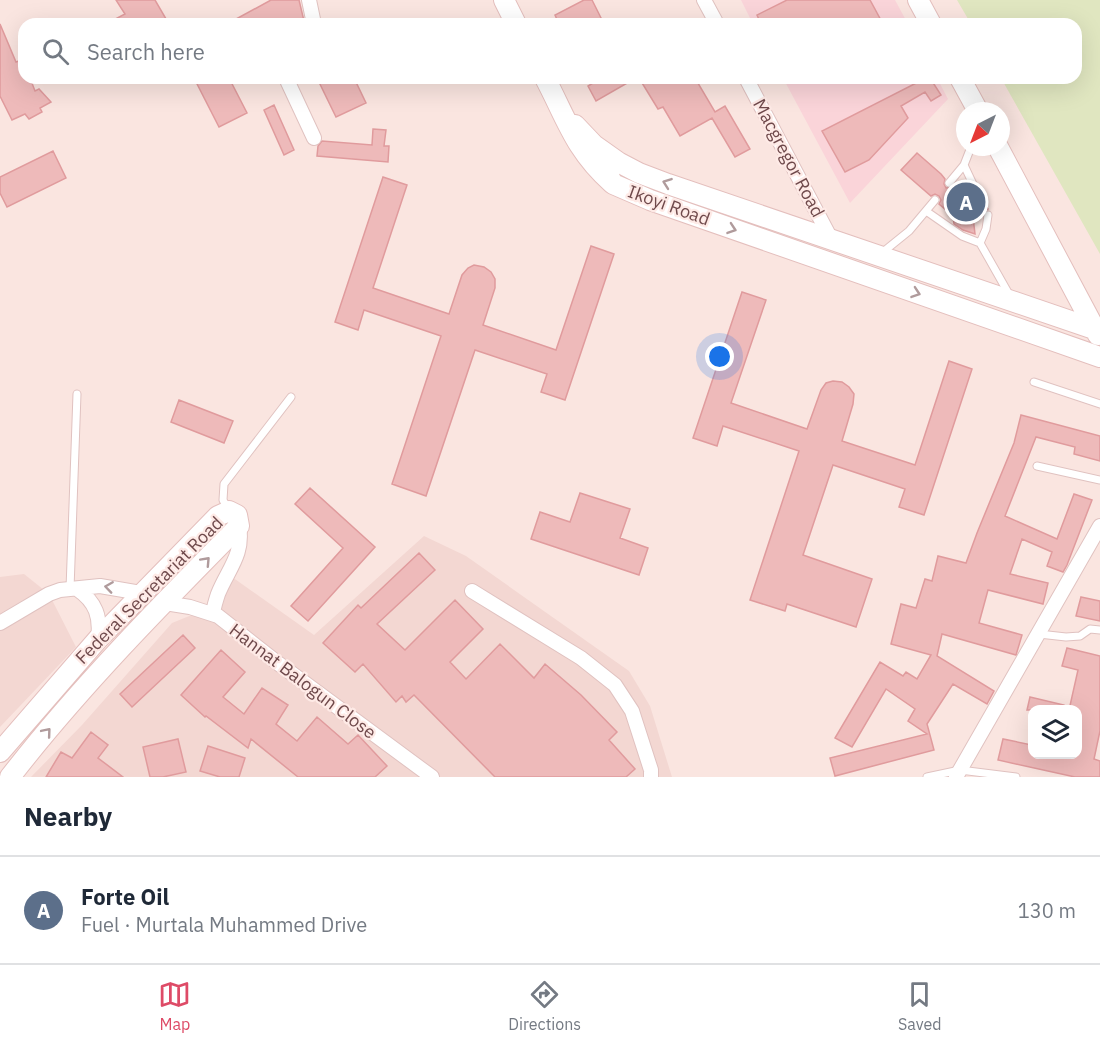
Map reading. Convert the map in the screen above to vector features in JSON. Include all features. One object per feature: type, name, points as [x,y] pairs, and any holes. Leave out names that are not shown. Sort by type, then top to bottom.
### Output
[{"type":"main road","points":[[504,0],[513,18]]},
{"type":"main road","points":[[918,0],[928,18]]},
{"type":"main road","points":[[547,84],[580,148],[590,163],[613,184]]},
{"type":"main road","points":[[963,84],[972,102]]},
{"type":"main road","points":[[562,112],[594,145],[618,162]]},
{"type":"main road","points":[[1003,156],[1099,335]]},
{"type":"main road","name":"Ikoyi Road","points":[[1099,335],[1012,301],[669,184],[618,162],[606,171],[613,184],[660,204],[1100,357]]},
{"type":"main road","points":[[1046,313],[1063,303],[1070,281]]},
{"type":"main road","name":"Federal Secretariat Road","points":[[0,752],[98,639],[218,516],[234,519],[165,603],[57,720],[10,777]]},
{"type":"street","points":[[309,0],[313,18]]},
{"type":"street","points":[[704,0],[714,18]]},
{"type":"street","points":[[289,84],[314,138]]},
{"type":"street","name":"Macgregor Road","points":[[749,84],[831,239]]},
{"type":"street","points":[[213,613],[218,595],[238,555],[242,540],[234,519]]},
{"type":"street","points":[[958,773],[1100,526]]},
{"type":"street","points":[[0,622],[50,594],[73,589],[100,586],[141,593]]},
{"type":"street","points":[[73,589],[90,599],[96,608],[99,621],[98,639]]},
{"type":"street","points":[[472,591],[581,658],[615,685],[632,711],[651,770],[651,777]]},
{"type":"street","name":"Hannat Balogun Close","points":[[165,603],[213,613],[432,777]]},
{"type":"lane","points":[[949,183],[964,165],[968,156]]},
{"type":"lane","points":[[964,165],[979,197]]},
{"type":"lane","points":[[878,255],[894,246],[935,200]]},
{"type":"lane","points":[[926,211],[962,236],[980,243],[1012,301]]},
{"type":"lane","points":[[980,243],[988,215]]},
{"type":"lane","points":[[1034,382],[1100,404]]},
{"type":"lane","points":[[73,589],[77,394]]},
{"type":"lane","points":[[234,519],[223,500],[224,484],[291,397]]},
{"type":"lane","points":[[1037,466],[1100,480]]},
{"type":"lane","points":[[1039,634],[1066,637],[1080,636],[1090,628],[1100,630]]},
{"type":"lane","points":[[927,777],[958,773],[1016,777]]},
{"type":"shaded area","points":[[741,0],[895,0],[905,18],[750,18]]},
{"type":"shaded area","points":[[786,84],[940,84],[948,99],[850,203]]},
{"type":"shaded area","points":[[424,536],[466,556],[629,671],[650,706],[672,777],[31,777],[82,725],[172,623],[214,606],[232,577],[314,635]]},
{"type":"shaded area","points":[[24,574],[49,594],[76,647],[0,727],[0,577]]},
{"type":"green space","points":[[957,0],[1100,0],[1100,254],[1004,84],[1082,84],[1082,18],[968,18]]},
{"type":"building","points":[[116,0],[155,0],[166,18],[117,18],[125,14]]},
{"type":"building","points":[[271,0],[299,0],[303,18],[238,18]]},
{"type":"building","points":[[584,0],[592,0],[601,18],[556,18],[555,15]]},
{"type":"building","points":[[787,0],[870,0],[880,18],[758,18],[757,15]]},
{"type":"building","points":[[0,24],[16,62],[18,61],[18,84],[32,84],[35,91],[39,89],[51,102],[40,108],[42,112],[29,119],[25,114],[12,120],[0,96]]},
{"type":"building","points":[[197,84],[232,84],[247,113],[219,127]]},
{"type":"building","points":[[320,84],[357,84],[366,103],[336,117]]},
{"type":"building","points":[[591,84],[626,84],[596,101],[588,86]]},
{"type":"building","points":[[643,84],[699,84],[715,112],[725,106],[750,149],[735,157],[712,118],[680,136],[663,107],[658,109]]},
{"type":"building","points":[[914,84],[934,84],[941,95],[931,101],[925,92],[901,106],[908,118],[869,160],[845,172],[822,131]]},
{"type":"building","points":[[274,105],[294,150],[284,155],[264,110]]},
{"type":"building","points":[[373,129],[386,130],[384,146],[389,146],[388,162],[317,156],[318,146],[322,141],[372,145]]},
{"type":"building","points":[[53,151],[66,178],[7,207],[0,193],[0,177]]},
{"type":"building","points":[[917,153],[941,174],[945,179],[946,188],[953,187],[965,198],[973,197],[978,202],[983,201],[988,209],[982,216],[973,217],[975,234],[954,224],[953,216],[939,204],[941,200],[939,196],[935,194],[931,196],[901,170]]},
{"type":"building","points":[[383,177],[407,185],[373,288],[449,314],[462,275],[474,265],[484,267],[495,279],[495,288],[483,325],[556,350],[591,246],[614,254],[565,400],[541,392],[547,374],[475,350],[426,496],[392,484],[441,336],[364,310],[358,330],[335,322]]},
{"type":"building","points":[[742,292],[766,300],[731,403],[807,429],[821,390],[826,383],[842,382],[854,394],[842,441],[915,465],[949,361],[972,369],[924,515],[899,507],[905,489],[833,465],[803,555],[872,579],[856,627],[787,604],[785,611],[750,600],[799,451],[723,426],[717,446],[693,438]]},
{"type":"building","points":[[179,400],[233,421],[224,443],[171,422]]},
{"type":"building","points":[[1021,415],[1100,436],[1100,461],[1074,454],[1075,447],[1036,437],[1005,516],[1057,539],[1074,494],[1092,500],[1067,565],[1063,572],[1047,566],[1052,552],[1022,539],[1010,574],[1048,583],[1043,604],[988,590],[979,623],[1022,635],[1016,655],[942,634],[937,656],[994,691],[987,704],[953,684],[927,724],[934,750],[835,776],[830,758],[927,734],[908,721],[915,709],[886,689],[852,747],[835,738],[880,662],[903,676],[906,672],[917,679],[931,655],[891,644],[901,604],[916,608],[925,579],[932,581],[938,556],[966,563],[1014,443]]},
{"type":"building","points":[[310,488],[375,547],[308,621],[291,606],[343,548],[295,504]]},
{"type":"building","points":[[580,493],[630,509],[620,538],[648,548],[639,575],[531,539],[540,512],[570,522]]},
{"type":"building","points":[[419,553],[435,570],[377,624],[405,650],[455,600],[483,629],[450,662],[466,679],[500,644],[534,678],[545,664],[581,695],[617,732],[609,740],[635,769],[626,777],[495,777],[414,695],[406,702],[402,696],[396,702],[363,664],[355,672],[323,643],[358,605],[361,608]]},
{"type":"building","points":[[1081,597],[1100,601],[1100,621],[1076,616]]},
{"type":"building","points":[[183,635],[195,648],[132,707],[120,694]]},
{"type":"building","points":[[1067,648],[1100,656],[1100,731],[1094,759],[1100,761],[1100,777],[1075,777],[998,760],[1003,739],[1028,744],[1028,759],[1082,759],[1082,705],[1070,705],[1078,670],[1062,666]]},
{"type":"building","points":[[221,650],[245,672],[223,697],[244,714],[262,688],[288,705],[276,724],[297,741],[317,717],[348,744],[358,735],[387,766],[375,777],[298,777],[251,739],[248,748],[205,717],[181,695]]},
{"type":"building","points":[[1030,697],[1064,705],[1028,705]]},
{"type":"building","points":[[91,732],[108,745],[98,758],[123,777],[46,777],[61,752],[72,758]]},
{"type":"building","points":[[178,739],[186,772],[150,777],[143,747]]},
{"type":"building","points":[[208,746],[245,758],[239,777],[220,777],[200,771]]},
{"type":"place","name":"Forte Oil","points":[[966,202]]}]
